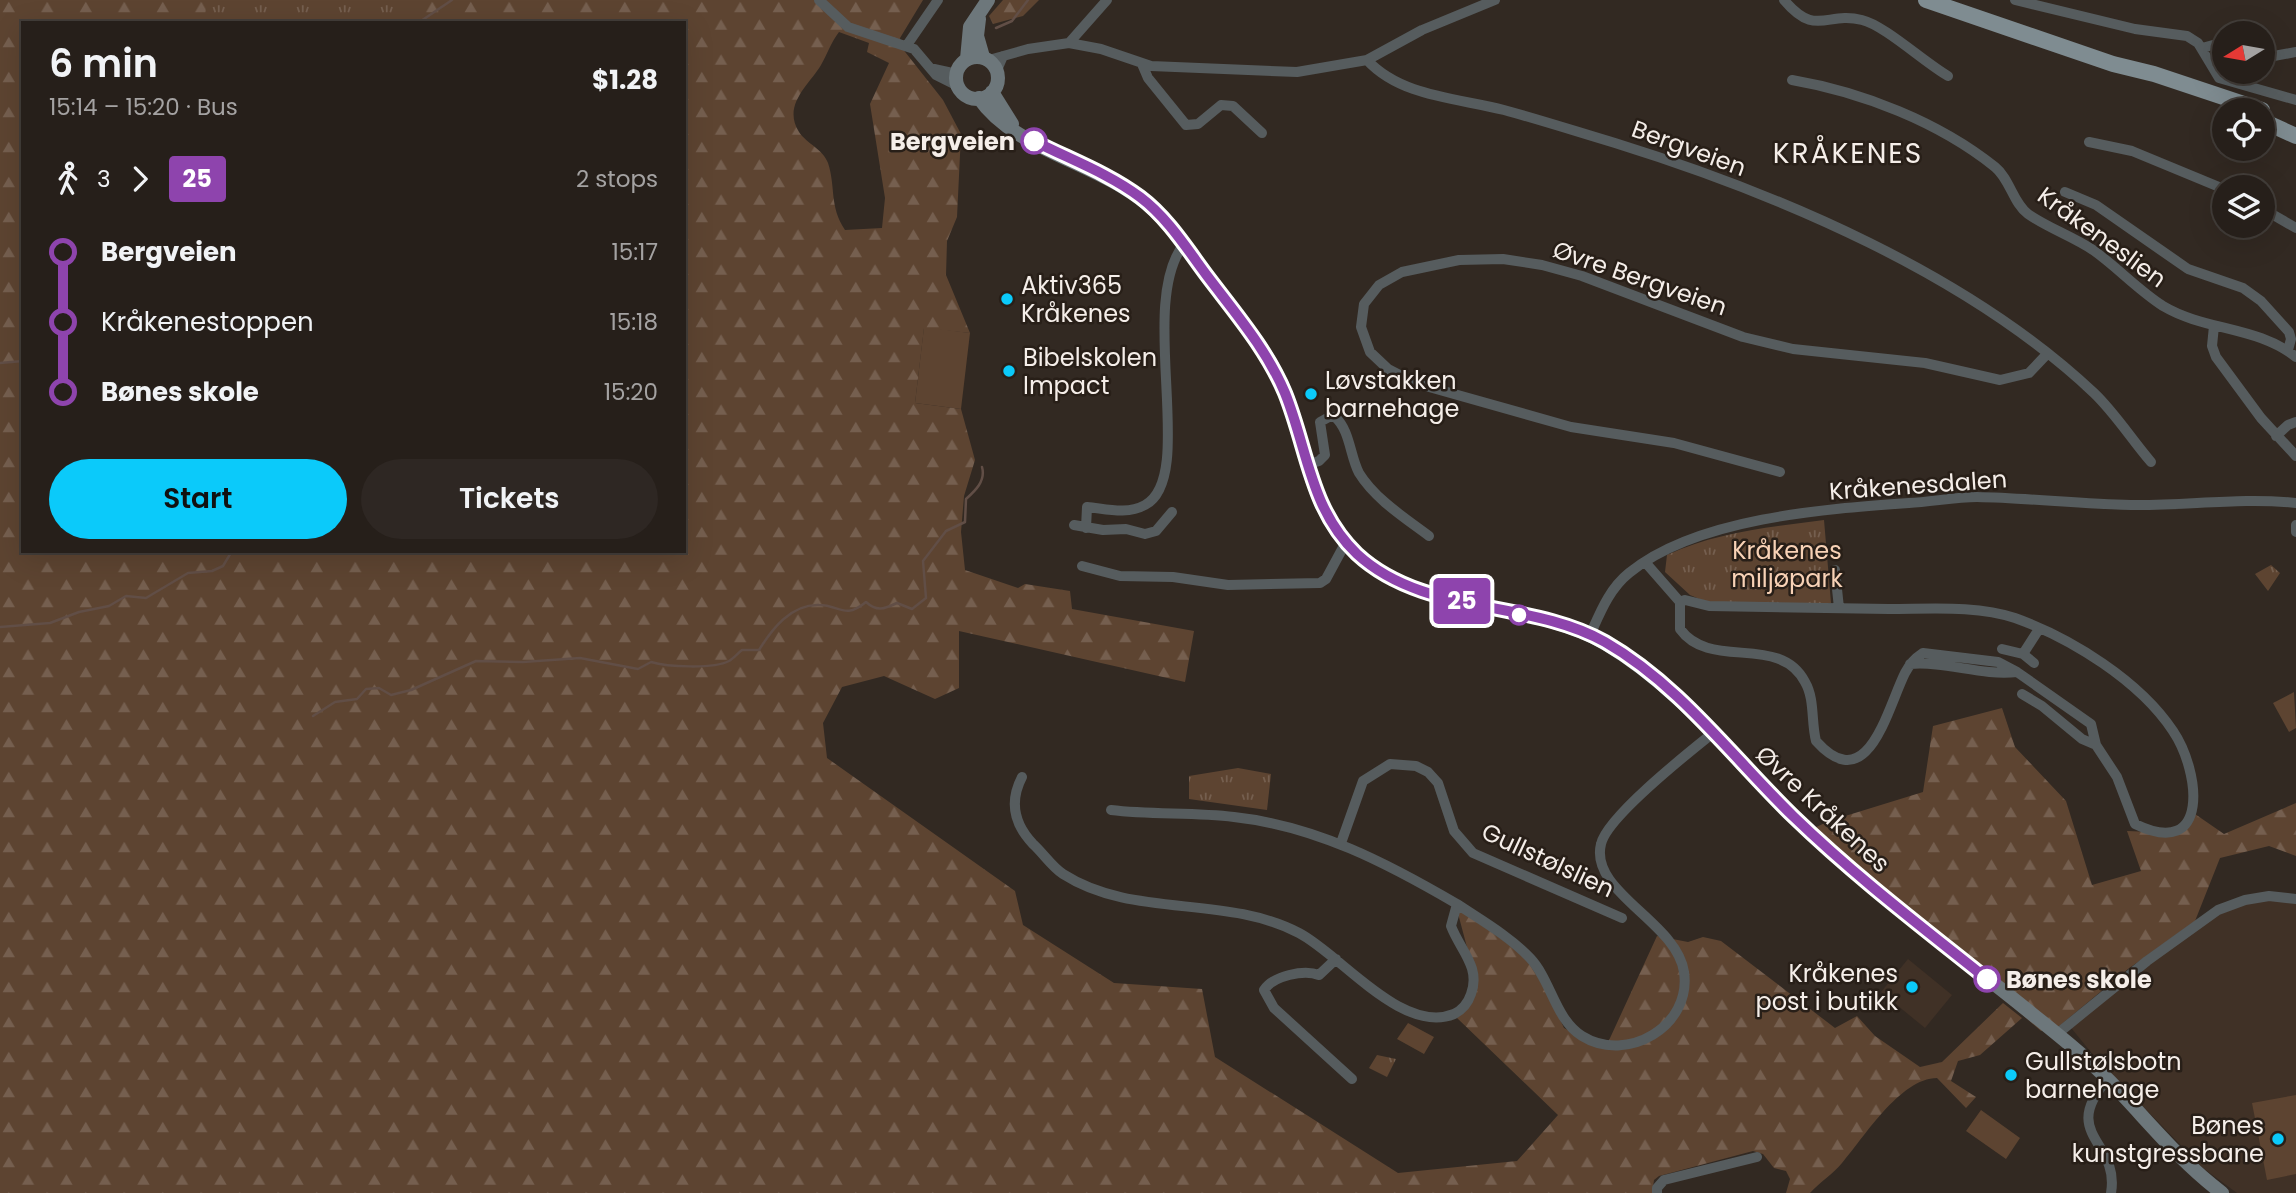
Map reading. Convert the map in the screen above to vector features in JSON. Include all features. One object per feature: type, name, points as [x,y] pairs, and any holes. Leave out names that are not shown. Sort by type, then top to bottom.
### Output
[{"type":"main road","points":[[1926,0],[2113,64],[2154,74],[2226,98]]},
{"type":"main road","points":[[985,6],[977,36],[993,61],[998,82],[985,95],[966,95],[957,80],[967,60],[970,27],[985,6]]},
{"type":"main road","points":[[967,60],[993,61]]},
{"type":"main road","points":[[2113,64],[2152,82],[2212,103]]},
{"type":"main road","name":"Øvre Kråkenes","points":[[985,95],[1023,135],[1129,189],[1154,209],[1184,244],[1253,336],[1276,373],[1287,397],[1306,465],[1324,512],[1361,557],[1403,583],[1434,594],[1542,620],[1590,635],[1646,671],[1682,700],[1811,833],[1878,892],[2057,1034],[2107,1080],[2180,1158],[2222,1193]]},
{"type":"main road","points":[[2275,116],[2296,125]]},
{"type":"main road","points":[[2275,126],[2296,135]]},
{"type":"street","points":[[818,0],[848,27],[907,45],[919,53],[943,81],[957,80]]},
{"type":"street","points":[[907,45],[938,0]]},
{"type":"street","points":[[1069,43],[1107,0]]},
{"type":"street","points":[[993,61],[1069,43],[1101,48],[1142,65],[1280,73],[1367,60],[1422,30],[1495,0]]},
{"type":"street","points":[[1784,0],[1799,16],[1810,21],[1866,20],[1948,76]]},
{"type":"street","points":[[2015,0],[2135,29],[2187,36],[2202,48],[2210,67],[2219,78],[2296,100]]},
{"type":"street","points":[[2202,48],[2212,45]]},
{"type":"street","points":[[2275,56],[2296,52]]},
{"type":"street","name":"Bergveien","points":[[1367,60],[1387,77],[1418,90],[1505,110],[1619,145],[1760,196],[1817,220],[1957,290],[2047,354],[2096,394],[2151,462]]},
{"type":"street","points":[[1142,65],[1148,78],[1186,125],[1198,124],[1222,105],[1233,106],[1262,133]]},
{"type":"street","name":"Kråkeneslien","points":[[1792,80],[1816,84],[1902,113],[1963,145],[2003,174],[2026,213],[2084,244],[2161,305],[2214,326],[2256,336],[2292,353],[2288,332],[2252,293],[2188,269],[2096,205],[2065,192]]},
{"type":"street","points":[[2089,142],[2156,160],[2212,184]]},
{"type":"street","points":[[2275,216],[2296,228]]},
{"type":"street","points":[[1086,528],[1087,508],[1118,511],[1142,507],[1153,500],[1163,485],[1168,450],[1163,304],[1166,283],[1184,244]]},
{"type":"street","name":"Øvre Bergveien","points":[[1780,472],[1674,443],[1571,427],[1415,383],[1388,369],[1370,352],[1361,327],[1364,304],[1378,285],[1402,272],[1444,262],[1492,258],[1542,265],[1582,276],[1743,337],[1793,349],[1925,363],[2000,380],[2029,373],[2047,354]]},
{"type":"street","points":[[2214,326],[2212,346],[2216,358],[2276,436],[2296,456]]},
{"type":"street","points":[[1306,465],[1319,461],[1325,455],[1320,422],[1335,417],[1343,426],[1352,457],[1365,481],[1386,503],[1429,536]]},
{"type":"street","points":[[2276,436],[2288,425],[2296,422]]},
{"type":"street","name":"Kråkenesdalen","points":[[1590,635],[1608,597],[1619,582],[1645,562],[1675,545],[1718,530],[1851,507],[1977,498],[2136,505],[2237,500],[2296,503]]},
{"type":"street","points":[[1074,525],[1086,528],[1126,528],[1148,533],[1156,531],[1172,512]]},
{"type":"street","points":[[2296,525],[2296,532]]},
{"type":"street","points":[[1082,566],[1121,576],[1173,577],[1228,585],[1318,583],[1326,579],[1346,542]]},
{"type":"street","points":[[1645,562],[1680,602],[1680,629],[1698,646],[1767,655],[1784,660],[1797,670],[1808,690],[1816,741],[1829,752],[1848,761],[1861,757],[1877,738],[1910,664],[1923,653],[1931,652],[1998,662],[2017,672],[2091,724],[2096,745],[2117,778],[2136,824],[2161,833],[2176,830],[2187,821],[2193,810],[2193,776],[2185,750],[2171,728],[2130,686],[2099,661],[2065,640],[2013,618],[1959,609],[1709,606],[1685,600],[1680,602]]},
{"type":"street","points":[[1835,570],[1839,608]]},
{"type":"street","points":[[2023,654],[2039,629]]},
{"type":"street","points":[[2002,649],[2023,654],[2034,663]]},
{"type":"street","points":[[2022,694],[2042,706],[2082,739],[2096,745]]},
{"type":"street","points":[[1111,810],[1155,815],[1233,817],[1278,824],[1341,843],[1457,904],[1530,958],[1564,1016],[1581,1035],[1596,1043],[1614,1046],[1636,1044],[1653,1037],[1678,1007],[1685,987],[1684,971],[1678,950],[1605,876],[1600,860],[1601,845],[1608,827],[1624,811],[1713,733]]},
{"type":"street","name":"Gullstølslien","points":[[1341,843],[1363,781],[1390,764],[1416,766],[1428,772],[1437,783],[1454,831],[1473,853],[1622,918]]},
{"type":"street","points":[[1022,777],[1015,789],[1014,812],[1021,831],[1062,873],[1103,892],[1138,901],[1232,909],[1265,918],[1299,933],[1392,1003],[1409,1012],[1441,1016],[1454,1013],[1468,1002],[1474,985],[1474,971],[1451,926],[1457,904]]},
{"type":"street","points":[[2057,1034],[2147,961],[2218,910],[2245,900],[2269,896],[2296,899]]},
{"type":"street","points":[[1336,959],[1319,975],[1313,972],[1290,975],[1275,980],[1264,990],[1275,1008],[1352,1079]]},
{"type":"street","points":[[2107,1080],[2091,1103],[2087,1119],[2112,1172],[2111,1193]]},
{"type":"street","points":[[1657,1193],[1657,1188],[1664,1180],[1757,1157]]},
{"type":"shaded area","name":"Bønes skole","points":[[2296,898],[2296,1193],[2237,1193],[2203,1168],[2094,1056],[2068,1024],[2194,926],[2250,899]]},
{"type":"shaded area","points":[[1908,959],[1952,995],[1925,1028],[1881,992]]},
{"type":"green space","points":[[0,0],[923,0],[900,38],[902,48],[943,100],[961,134],[957,217],[947,241],[946,275],[970,333],[924,328],[915,403],[961,409],[975,460],[964,496],[961,532],[965,570],[1018,588],[1025,584],[1070,591],[1072,609],[1194,631],[1185,682],[959,631],[959,688],[935,699],[884,676],[842,687],[823,723],[827,758],[1015,891],[1023,925],[1114,983],[1202,989],[1215,1057],[1398,1173],[1517,1161],[1558,1115],[1457,1018],[1475,977],[1456,906],[1533,962],[1564,1028],[1605,1049],[1657,936],[1688,942],[1703,937],[1721,941],[1835,1028],[1857,1016],[1875,1036],[1920,1067],[1942,1062],[2003,1003],[2022,1018],[1980,1055],[1958,1061],[1951,1081],[1976,1097],[1966,1108],[1937,1078],[1910,1088],[1896,1099],[1838,1167],[1810,1193],[1786,1193],[1790,1179],[1786,1171],[1774,1168],[1763,1154],[1753,1151],[1659,1176],[1654,1180],[1652,1193],[0,1193]],"holes":[[[839,32],[869,43],[867,52],[889,63],[870,104],[885,198],[882,228],[845,230],[837,213],[828,163],[799,132],[795,122],[795,104]]]},
{"type":"green space","points":[[207,0],[404,0],[424,18],[420,21],[204,21]]},
{"type":"green space","points":[[1003,0],[1039,0],[1023,16],[993,24],[989,16]]},
{"type":"green space","points":[[924,327],[970,333],[961,409],[915,403]]},
{"type":"green space","name":"Kråkenes miljøpark","points":[[1824,520],[1831,603],[1709,603],[1690,595],[1665,572],[1667,555],[1686,547],[1744,532]]},
{"type":"green space","points":[[2271,565],[2280,573],[2268,591],[2255,574]]},
{"type":"green space","points":[[2294,692],[2296,728],[2289,732],[2273,703]]},
{"type":"green space","points":[[2002,708],[2015,747],[2066,801],[2092,885],[2141,871],[2127,831],[2175,833],[2195,814],[2224,834],[2296,803],[2296,856],[2269,846],[2220,858],[2195,921],[2128,969],[2058,1027],[2041,1031],[1810,830],[1829,821],[1923,792],[1933,726]]},
{"type":"green space","points":[[1238,768],[1271,774],[1267,810],[1189,799],[1189,776]]},
{"type":"green space","points":[[1408,1023],[1434,1037],[1424,1054],[1397,1039]]},
{"type":"green space","points":[[1377,1055],[1396,1059],[1387,1077],[1369,1068]]},
{"type":"green space","name":"Bønes kunstgressbane","points":[[2296,1095],[2296,1174],[2267,1180],[2252,1103]]},
{"type":"green space","points":[[1981,1110],[2020,1138],[2006,1159],[1966,1131]]},
{"type":"waterway","points":[[421,21],[452,0]]},
{"type":"waterway","points":[[996,28],[1012,21],[1028,0]]},
{"type":"waterway","points":[[0,363],[21,361]]},
{"type":"waterway","points":[[313,716],[335,702],[357,699],[366,689],[379,688],[391,695],[411,690],[476,661],[523,662],[580,658],[638,669],[651,662],[679,666],[722,664],[742,650],[759,650],[783,619],[809,606],[819,605],[847,611],[866,602],[877,608],[897,603],[912,609],[926,598],[923,561],[946,531],[965,522],[966,499],[981,481],[982,467]]},
{"type":"waterway","points":[[0,627],[50,623],[79,612],[109,606],[126,596],[146,598],[188,573],[212,571],[223,566],[231,553]]},
{"type":"bus line","name":"25","points":[[1034,141],[1116,181],[1142,198],[1167,222],[1253,336],[1276,373],[1287,397],[1311,481],[1324,512],[1361,557],[1392,579],[1434,594],[1542,620],[1590,635],[1637,664],[1682,700],[1750,774],[1811,833],[1878,892],[1987,979]]},
{"type":"place","name":"Bergveien","points":[[1034,141]]},
{"type":"place","name":"Aktiv365 Kråkenes","points":[[1007,299]]},
{"type":"place","name":"Bibelskolen Impact","points":[[1009,371]]},
{"type":"place","name":"Løvstakken barnehage","points":[[1311,394]]},
{"type":"place","name":"Bønes skole","points":[[1987,979]]},
{"type":"place","name":"Kråkenes post i butikk","points":[[1912,987]]},
{"type":"place","name":"Gullstølsbotn barnehage","points":[[2011,1075]]},
{"type":"place","name":"Bønes kunstgressbane","points":[[2278,1139]]},
{"type":"district","name":"KRÅKENES","points":[[1848,153]]}]
